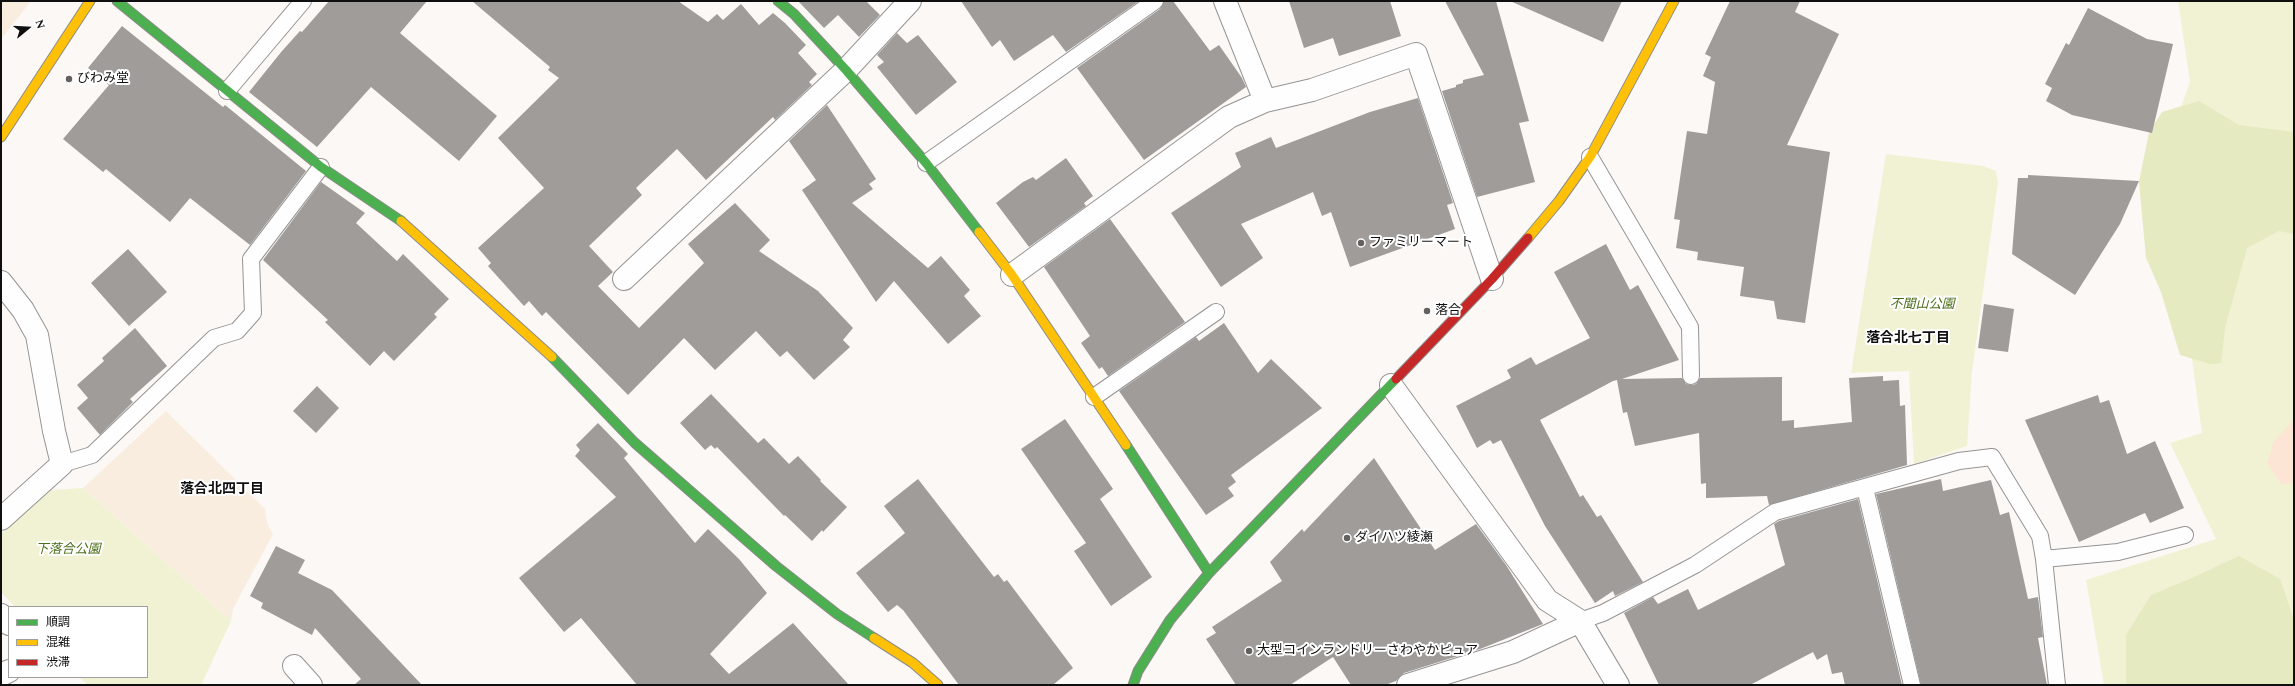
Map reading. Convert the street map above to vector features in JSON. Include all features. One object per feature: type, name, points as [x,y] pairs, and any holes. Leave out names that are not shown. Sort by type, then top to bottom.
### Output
[{"type":"street","points":[[1,137],[90,1]]},
{"type":"street","points":[[116,1],[321,167],[408,225],[547,352],[635,443],[776,566],[837,614],[913,663],[938,685]]},
{"type":"street","points":[[778,1],[794,14],[846,70],[926,163],[1012,275],[1209,573]]},
{"type":"street","points":[[624,279],[846,70],[910,1]]},
{"type":"street","points":[[1225,1],[1265,101]]},
{"type":"street","points":[[1133,685],[1138,671],[1170,620],[1209,573],[1492,279],[1559,201],[1590,157],[1674,1]]},
{"type":"street","points":[[1012,275],[1229,117],[1265,101],[1312,90],[1416,54],[1492,279]]},
{"type":"street","points":[[1,282],[23,310],[37,335],[54,431],[62,464],[1,519]]},
{"type":"street","points":[[1391,385],[1547,600],[1580,621],[1618,685]]},
{"type":"street","points":[[1,615],[8,623]]},
{"type":"street","points":[[1408,685],[1513,652],[1580,621]]},
{"type":"street","points":[[294,666],[311,685]]},
{"type":"lane","points":[[226,91],[303,1]]},
{"type":"lane","points":[[926,163],[1155,1]]},
{"type":"lane","points":[[1590,157],[1690,327],[1691,376]]},
{"type":"lane","points":[[62,464],[92,455],[214,338],[236,331],[253,313],[251,259],[321,167]]},
{"type":"lane","points":[[1094,397],[1216,312]]},
{"type":"lane","points":[[1580,621],[1603,613],[1695,565],[1775,512],[1959,461],[1992,457],[2040,536],[2044,559],[2057,685]]},
{"type":"lane","points":[[1865,488],[1912,685]]},
{"type":"lane","points":[[2044,559],[2118,552],[2185,535]]},
{"type":"shaded area","points":[[1,1],[31,1],[1,39]]},
{"type":"shaded area","points":[[166,411],[265,509],[267,523],[273,534],[233,609],[231,621],[83,488]]},
{"type":"green space","points":[[2178,1],[2294,1],[2294,685],[2104,685],[2086,580],[2216,539],[2170,443],[2202,433],[2182,286],[2145,210],[2190,82]]},
{"type":"green space","points":[[2199,101],[2239,125],[2294,132],[2294,234],[2279,231],[2247,248],[2225,328],[2221,363],[2210,364],[2180,355],[2161,292],[2146,258],[2139,182],[2149,132],[2162,112]]},
{"type":"green space","name":"不聞山公園","points":[[1886,154],[1983,166],[1996,171],[1998,182],[1972,372],[1967,446],[1914,464],[1909,371],[1851,373]]},
{"type":"green space","name":"下落合公園","points":[[83,488],[231,621],[201,685],[88,685],[80,678],[148,678],[148,606],[14,606],[1,592],[1,534],[51,490]]},
{"type":"green space","points":[[2239,556],[2280,579],[2294,620],[2294,685],[2126,685],[2126,635],[2151,595]]},
{"type":"sand","points":[[2294,420],[2294,483],[2281,484],[2267,463],[2274,441]]},
{"type":"building","points":[[329,1],[427,1],[400,33],[497,116],[459,161],[371,87],[317,147],[249,92],[282,51],[300,31],[302,32]]},
{"type":"building","points":[[472,1],[678,1],[708,22],[717,14],[723,20],[741,4],[759,25],[773,13],[785,23],[806,45],[798,53],[817,74],[809,82],[812,85],[775,120],[773,117],[706,180],[677,149],[636,188],[642,195],[589,246],[613,272],[598,286],[639,328],[704,263],[688,244],[735,203],[770,240],[759,251],[818,291],[853,328],[843,340],[850,347],[814,380],[787,351],[780,357],[756,331],[715,370],[684,338],[628,395],[546,312],[542,316],[529,301],[524,306],[488,266],[491,263],[478,248],[544,188],[498,138],[559,78],[548,70],[550,67]]},
{"type":"building","points":[[798,1],[866,1],[880,15],[859,37],[838,15],[824,28]]},
{"type":"building","points":[[961,1],[1139,1],[1066,52],[1053,35],[1014,61],[1000,40],[992,47]]},
{"type":"building","points":[[1164,1],[1173,1],[1210,51],[1219,45],[1242,78],[1246,87],[1144,160],[1077,68],[1160,9]]},
{"type":"building","points":[[1289,1],[1390,1],[1401,36],[1339,56],[1333,38],[1304,48]]},
{"type":"building","points":[[1445,1],[1496,1],[1529,121],[1519,123],[1535,182],[1477,197],[1442,91],[1456,87],[1456,85],[1463,83],[1463,80],[1484,75]]},
{"type":"building","points":[[1510,1],[1622,1],[1603,42]]},
{"type":"building","points":[[1730,1],[1800,1],[1795,12],[1839,34],[1787,145],[1830,152],[1805,323],[1777,319],[1774,301],[1740,296],[1744,267],[1697,260],[1698,252],[1676,248],[1680,220],[1674,219],[1687,131],[1707,134],[1715,82],[1703,76],[1711,57],[1705,54]]},
{"type":"building","points":[[2088,8],[2147,39],[2173,44],[2152,133],[2072,115],[2046,101],[2052,88],[2045,84],[2066,43],[2069,45]]},
{"type":"building","points":[[122,26],[223,107],[225,105],[306,171],[250,245],[190,198],[170,222],[106,169],[103,172],[63,139],[109,85],[88,68]]},
{"type":"building","points":[[897,33],[907,43],[918,35],[957,82],[916,115],[877,67],[884,62],[877,55]]},
{"type":"building","points":[[1418,98],[1453,203],[1447,205],[1455,229],[1350,267],[1331,212],[1322,216],[1313,192],[1241,224],[1263,258],[1221,287],[1171,213],[1241,167],[1235,153],[1271,137],[1276,148],[1370,112]]},
{"type":"building","points":[[827,105],[876,179],[869,184],[873,189],[852,203],[928,268],[941,256],[970,290],[964,296],[981,316],[948,344],[894,281],[876,302],[802,190],[816,180],[789,141]]},
{"type":"building","points":[[1066,158],[1093,196],[1084,203],[1086,206],[1029,247],[996,203],[1023,182],[1033,177],[1036,180]]},
{"type":"building","points":[[2028,175],[2139,181],[2120,224],[2075,295],[2012,254],[2018,178],[2028,178]]},
{"type":"building","points":[[321,182],[365,213],[356,223],[397,261],[403,254],[449,299],[434,314],[437,317],[394,361],[384,351],[370,366],[325,322],[328,320],[263,260]]},
{"type":"building","points":[[1110,219],[1185,322],[1108,376],[1102,367],[1099,369],[1081,343],[1090,336],[1044,267]]},
{"type":"building","points":[[1606,244],[1630,290],[1638,285],[1679,360],[1622,379],[1682,378],[1686,384],[1692,385],[1696,384],[1700,378],[1782,377],[1782,421],[1794,420],[1794,428],[1852,422],[1849,378],[1883,376],[1883,381],[1899,380],[1900,406],[1905,405],[1907,465],[1769,505],[1767,496],[1706,498],[1706,483],[1701,484],[1699,433],[1635,446],[1627,412],[1623,413],[1617,380],[1613,381],[1540,420],[1580,497],[1583,495],[1597,517],[1601,515],[1643,582],[1615,596],[1613,591],[1595,603],[1545,526],[1501,440],[1493,444],[1490,440],[1477,448],[1456,406],[1511,378],[1507,370],[1531,357],[1536,365],[1590,338],[1554,272]]},
{"type":"building","points":[[128,249],[167,292],[129,326],[91,283]]},
{"type":"building","points":[[1984,304],[2014,309],[2008,352],[1978,348]]},
{"type":"building","points":[[1224,323],[1258,373],[1271,359],[1322,408],[1231,475],[1236,482],[1228,488],[1234,496],[1206,515],[1119,391],[1196,337],[1199,341]]},
{"type":"building","points":[[135,328],[167,366],[130,399],[133,402],[100,435],[77,408],[88,398],[77,385],[104,361],[102,358]]},
{"type":"building","points":[[317,386],[339,408],[316,433],[293,411]]},
{"type":"building","points":[[711,394],[758,443],[764,438],[789,464],[798,456],[821,480],[820,481],[847,507],[823,532],[822,530],[812,541],[785,515],[784,516],[717,447],[715,449],[711,445],[705,450],[680,423]]},
{"type":"building","points":[[2098,395],[2100,403],[2109,400],[2127,454],[2155,441],[2184,508],[2150,523],[2145,513],[2079,542],[2025,420]]},
{"type":"building","points":[[1065,419],[1113,489],[1100,499],[1152,577],[1111,606],[1074,551],[1086,543],[1021,449]]},
{"type":"building","points":[[598,423],[628,454],[624,458],[695,543],[708,529],[739,559],[767,593],[710,654],[729,674],[793,623],[849,685],[637,685],[581,618],[564,632],[519,578],[616,497],[575,456],[580,450],[576,445]]},
{"type":"building","points":[[1374,458],[1435,550],[1476,524],[1506,565],[1543,624],[1480,649],[1404,673],[1396,681],[1385,685],[1351,685],[1333,657],[1290,685],[1236,685],[1206,639],[1216,633],[1212,627],[1282,581],[1270,562],[1302,529],[1304,532]]},
{"type":"building","points":[[918,479],[994,577],[998,574],[1004,582],[1007,580],[1073,668],[1053,685],[959,685],[903,610],[897,605],[888,612],[856,573],[905,533],[884,506]]},
{"type":"building","points":[[1941,479],[1943,491],[1991,480],[2000,515],[2009,512],[2028,599],[2038,597],[2043,637],[2038,638],[2047,685],[1921,685],[1876,494]]},
{"type":"building","points":[[1858,499],[1902,685],[1845,685],[1842,672],[1832,674],[1827,654],[1817,660],[1813,652],[1750,685],[1659,685],[1624,613],[1653,597],[1658,604],[1688,589],[1698,610],[1785,565],[1774,524],[1779,521]]},
{"type":"building","points":[[276,546],[305,560],[298,573],[332,590],[422,685],[354,685],[361,679],[315,628],[312,635],[261,608],[263,603],[250,596]]},
{"type":"traffic: fast","points":[[117,1],[321,167],[401,221]]},
{"type":"traffic: fast","points":[[778,1],[794,14],[846,70],[926,163],[979,232]]},
{"type":"traffic: fast","points":[[552,357],[635,443],[776,566],[837,614],[874,638]]},
{"type":"traffic: fast","points":[[1133,685],[1138,671],[1170,620],[1209,573],[1396,379]]},
{"type":"traffic: fast","points":[[1126,445],[1209,573]]},
{"type":"traffic: slow","points":[[1,137],[90,1]]},
{"type":"traffic: slow","points":[[1528,238],[1559,201],[1590,157],[1674,1]]},
{"type":"traffic: slow","points":[[401,221],[552,357]]},
{"type":"traffic: slow","points":[[979,232],[1012,275],[1126,445]]},
{"type":"traffic: slow","points":[[874,638],[913,663],[938,685]]},
{"type":"traffic: jam","points":[[1396,379],[1492,279],[1528,238]]},
{"type":"place","name":"びわみ堂","points":[[69,79]]},
{"type":"place","name":"ファミリーマート","points":[[1361,243]]},
{"type":"place","name":"落合","points":[[1427,311]]},
{"type":"place","name":"ダイハツ綾瀬","points":[[1347,538]]},
{"type":"place","name":"大型コインランドリーさわやかピュア","points":[[1249,651]]},
{"type":"district","name":"落合北七丁目","points":[[1908,339]]},
{"type":"district","name":"落合北四丁目","points":[[222,490]]}]
